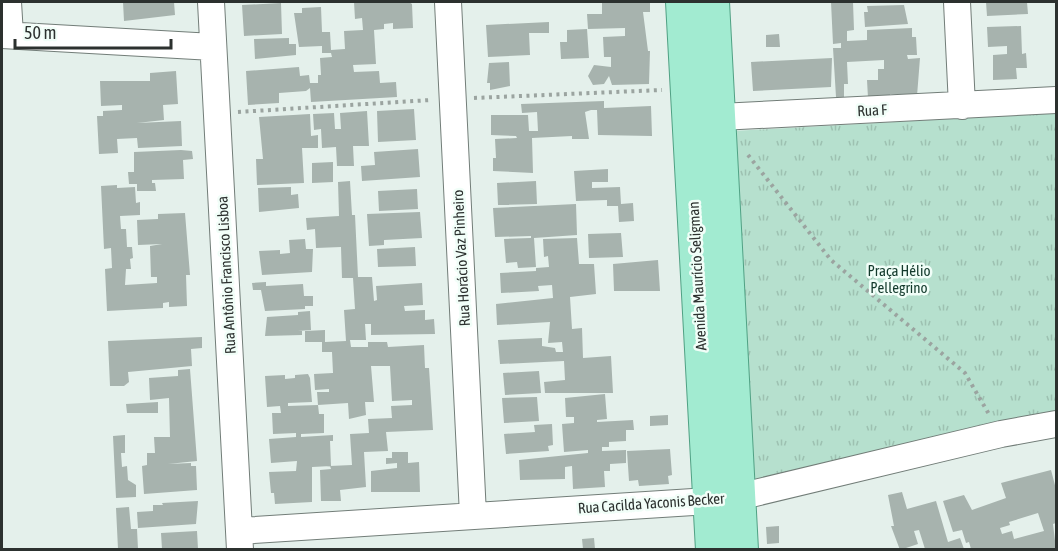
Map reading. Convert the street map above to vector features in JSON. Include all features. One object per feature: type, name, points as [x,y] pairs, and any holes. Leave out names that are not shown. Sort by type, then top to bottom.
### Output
[{"type":"main road","name":"Avenida Maurício Seligman","points":[[682,2],[703,118],[723,499],[712,549]]},
{"type":"main road","name":"Avenida Maurício Seligman","points":[[703,118],[713,2]]},
{"type":"main road","name":"Avenida Maurício Seligman","points":[[723,499],[741,549]]},
{"type":"street","points":[[8,2],[6,35],[213,47]]},
{"type":"street","name":"Rua Antônio Francisco Lisboa","points":[[211,2],[239,540]]},
{"type":"street","name":"Rua Horácio Vaz Pinheiro","points":[[448,2],[473,515]]},
{"type":"street","points":[[957,2],[962,106]]},
{"type":"street","name":"Rua F","points":[[703,118],[1056,100]]},
{"type":"street","name":"Rua Cacilda Yaconis Becker","points":[[239,540],[473,515],[723,499],[1001,434],[1056,424]]},
{"type":"path","points":[[746,153],[831,260],[965,373],[1001,434]]},
{"type":"green space","name":"Praça Hélio Pellegrino","points":[[1056,113],[1056,414],[754,483],[733,131]]},
{"type":"building","points":[[123,2],[174,2],[175,15],[124,21]]},
{"type":"building","points":[[354,2],[409,2],[412,4],[413,28],[393,29],[393,23],[384,24],[384,29],[374,30],[376,64],[353,65],[354,72],[379,71],[380,83],[396,82],[397,97],[311,102],[310,88],[306,91],[279,93],[279,103],[248,105],[246,71],[299,67],[300,76],[309,75],[310,83],[318,83],[318,75],[321,75],[320,58],[332,57],[331,53],[322,53],[322,46],[299,47],[294,13],[302,13],[302,8],[321,7],[322,32],[330,32],[331,50],[345,49],[344,31],[363,30],[362,18],[355,19]]},
{"type":"building","points":[[602,2],[650,2],[650,12],[643,12],[648,51],[650,51],[649,84],[612,85],[609,76],[604,84],[593,85],[588,76],[594,65],[611,67],[611,57],[604,57],[603,37],[625,36],[625,28],[588,29],[587,14],[602,14]]},
{"type":"building","points":[[831,2],[853,2],[854,30],[847,31],[847,41],[867,40],[867,30],[912,28],[912,37],[916,37],[917,55],[907,55],[908,59],[920,58],[917,96],[890,94],[890,97],[868,98],[867,80],[878,80],[878,69],[884,69],[884,60],[847,62],[848,84],[844,84],[844,97],[836,97],[833,48],[841,48],[841,43],[833,44]]},
{"type":"building","points":[[986,2],[1027,2],[1028,14],[987,16]]},
{"type":"building","points":[[281,3],[282,34],[244,36],[242,5]]},
{"type":"building","points":[[904,5],[908,24],[865,27],[864,12],[868,12],[867,6]]},
{"type":"building","points":[[549,22],[549,33],[529,33],[530,55],[488,57],[486,25]]},
{"type":"building","points":[[1021,26],[1022,54],[1026,53],[1027,68],[1016,68],[1017,79],[993,80],[993,55],[1007,54],[1007,46],[988,47],[987,27]]},
{"type":"building","points":[[587,29],[589,58],[561,59],[560,42],[567,42],[567,30]]},
{"type":"building","points":[[779,34],[780,47],[766,47],[766,35]]},
{"type":"building","points":[[289,38],[289,44],[296,44],[296,55],[255,59],[254,39]]},
{"type":"building","points":[[832,58],[831,87],[753,91],[751,62]]},
{"type":"building","points":[[509,62],[510,86],[490,90],[490,83],[487,83],[489,63]]},
{"type":"building","points":[[176,71],[178,104],[163,105],[164,120],[137,123],[181,121],[182,146],[138,148],[137,138],[117,139],[118,153],[99,154],[97,116],[103,116],[103,111],[122,110],[122,105],[101,106],[100,81],[150,81],[150,73]]},
{"type":"building","points":[[604,101],[604,108],[651,106],[652,136],[598,135],[597,110],[591,110],[585,112],[589,139],[572,139],[572,136],[532,138],[533,173],[493,171],[493,158],[496,158],[495,139],[517,138],[516,136],[491,135],[491,115],[528,115],[529,131],[538,131],[537,112],[522,113],[521,104]]},
{"type":"building","points":[[414,109],[416,140],[378,142],[377,111]]},
{"type":"building","points":[[367,111],[369,146],[353,146],[354,166],[337,166],[336,147],[322,148],[321,129],[314,130],[313,114],[334,113],[335,129],[341,129],[340,113]]},
{"type":"building","points":[[310,114],[311,136],[318,135],[318,148],[302,148],[304,183],[257,185],[256,159],[263,159],[259,117]]},
{"type":"building","points":[[418,149],[420,177],[362,181],[361,166],[375,165],[374,152]]},
{"type":"building","points":[[192,151],[193,159],[183,160],[184,179],[152,180],[156,191],[137,191],[137,184],[129,184],[128,172],[134,172],[134,152]]},
{"type":"building","points":[[333,162],[333,182],[312,183],[312,163]]},
{"type":"building","points":[[608,169],[608,182],[592,182],[592,188],[620,187],[621,204],[633,203],[634,221],[619,222],[618,206],[607,206],[607,200],[576,201],[574,171]]},
{"type":"building","points":[[350,181],[352,215],[355,215],[358,277],[372,277],[374,301],[377,300],[376,286],[422,283],[423,305],[404,306],[405,311],[425,310],[425,320],[434,319],[435,334],[371,335],[371,324],[365,324],[366,340],[350,340],[351,347],[368,347],[368,342],[387,342],[388,347],[424,345],[425,368],[429,368],[433,430],[386,432],[388,451],[364,452],[366,487],[340,490],[341,501],[321,501],[320,470],[331,469],[330,466],[312,467],[312,502],[275,504],[274,493],[271,493],[269,472],[296,471],[297,461],[271,463],[269,439],[296,437],[296,433],[273,434],[272,413],[281,413],[280,406],[267,407],[265,376],[285,375],[285,379],[308,374],[312,402],[288,403],[288,406],[318,405],[317,392],[329,392],[329,389],[315,390],[314,374],[333,373],[332,352],[322,352],[322,342],[305,342],[305,331],[325,330],[325,342],[346,341],[344,310],[355,309],[353,278],[342,278],[341,247],[316,248],[315,229],[307,230],[306,218],[339,216],[338,182]],"holes":[[[371,366],[390,366],[392,401],[412,400],[412,405],[391,406],[392,418],[368,419],[369,433],[350,434],[352,465],[331,466],[330,441],[333,441],[333,435],[301,437],[301,434],[324,433],[324,414],[319,414],[318,405],[348,403],[349,419],[366,415],[365,402],[374,402]]]},
{"type":"building","points":[[536,181],[537,204],[498,205],[497,183]]},
{"type":"building","points":[[117,185],[117,188],[135,187],[136,203],[140,202],[140,215],[120,216],[121,229],[126,229],[127,247],[132,247],[133,258],[130,259],[131,269],[126,269],[125,285],[157,283],[157,277],[151,277],[150,246],[162,244],[138,245],[137,220],[158,219],[158,214],[185,213],[190,275],[186,275],[187,306],[169,307],[169,302],[163,303],[163,308],[107,311],[105,269],[112,268],[111,248],[104,249],[101,186]]},
{"type":"building","points":[[291,187],[291,195],[298,194],[299,208],[259,212],[258,188]]},
{"type":"building","points":[[417,189],[418,209],[379,211],[378,191]]},
{"type":"building","points":[[576,204],[577,235],[534,238],[536,267],[518,268],[517,262],[506,263],[504,239],[531,238],[531,236],[495,237],[493,208]]},
{"type":"building","points":[[420,212],[422,238],[384,240],[384,245],[369,246],[367,214]]},
{"type":"building","points":[[621,233],[623,257],[589,258],[588,234]]},
{"type":"building","points":[[577,238],[579,264],[594,264],[596,294],[570,297],[572,329],[582,328],[583,358],[611,356],[613,393],[545,393],[544,382],[565,380],[564,361],[500,364],[498,340],[542,338],[542,346],[555,348],[556,352],[563,352],[562,342],[548,343],[550,322],[497,325],[496,304],[553,298],[552,285],[538,286],[539,291],[501,293],[500,273],[536,271],[536,268],[549,267],[548,256],[544,257],[543,239]]},
{"type":"building","points":[[305,239],[306,249],[313,249],[312,272],[262,275],[259,251],[280,250],[280,254],[290,253],[289,240]]},
{"type":"building","points":[[415,247],[416,266],[378,267],[377,249]]},
{"type":"building","points":[[658,260],[660,291],[614,291],[613,264]]},
{"type":"building","points":[[266,282],[266,286],[303,284],[304,296],[313,296],[313,306],[305,306],[305,309],[265,311],[261,290],[253,290],[252,283]]},
{"type":"building","points":[[310,311],[311,330],[298,331],[302,331],[302,335],[265,336],[267,317],[298,315],[298,312]]},
{"type":"building","points":[[202,337],[202,348],[191,349],[192,366],[128,372],[129,382],[124,386],[110,386],[108,341]]},
{"type":"building","points":[[190,369],[197,461],[168,464],[191,463],[191,466],[196,466],[197,490],[144,494],[142,466],[147,465],[147,453],[155,453],[154,437],[170,437],[169,398],[150,400],[149,378],[178,376],[178,370]]},
{"type":"building","points":[[539,371],[541,393],[505,395],[503,373]]},
{"type":"building","points":[[605,394],[607,419],[597,420],[597,422],[633,420],[634,430],[626,430],[626,441],[609,442],[609,447],[602,447],[602,451],[626,450],[626,463],[610,464],[610,471],[604,471],[605,487],[573,489],[572,466],[565,467],[565,479],[520,480],[519,460],[588,453],[588,450],[564,452],[562,424],[574,423],[574,417],[566,417],[565,398]]},
{"type":"building","points":[[537,397],[539,421],[504,423],[502,398]]},
{"type":"building","points":[[158,402],[158,413],[127,413],[126,404]]},
{"type":"building","points":[[668,415],[668,425],[650,426],[650,416]]},
{"type":"building","points":[[552,424],[553,445],[548,446],[549,451],[506,454],[504,434],[535,432],[534,425]]},
{"type":"building","points":[[125,435],[125,453],[121,453],[122,467],[127,466],[128,480],[136,485],[136,497],[116,498],[113,436]]},
{"type":"building","points":[[670,449],[672,475],[668,476],[669,484],[639,486],[638,480],[629,481],[627,451]]},
{"type":"building","points":[[392,452],[408,452],[408,463],[419,462],[420,492],[371,492],[371,471],[397,468],[397,463],[386,464],[386,458],[392,458]]},
{"type":"building","points":[[1051,470],[1056,489],[1056,523],[1053,524],[1056,549],[971,549],[969,542],[966,543],[962,530],[953,532],[943,501],[964,495],[972,510],[1006,498],[1001,483]],"holes":[[[1038,513],[1044,531],[1014,539],[1012,531],[1002,534],[1000,528],[1010,525],[1009,522]]]},
{"type":"building","points":[[902,492],[907,509],[936,501],[948,542],[960,538],[964,549],[925,549],[919,530],[914,531],[918,544],[900,550],[891,526],[894,526],[888,495]]},
{"type":"building","points":[[198,501],[196,524],[138,528],[137,512],[153,511],[153,505],[163,505],[162,503]]},
{"type":"building","points":[[129,507],[131,529],[137,529],[138,549],[118,549],[116,508]]},
{"type":"building","points":[[779,526],[779,543],[767,544],[766,527]]},
{"type":"building","points":[[197,531],[198,549],[162,549],[161,533]]},
{"type":"building","points":[[594,538],[595,549],[583,549],[582,539]]}]
